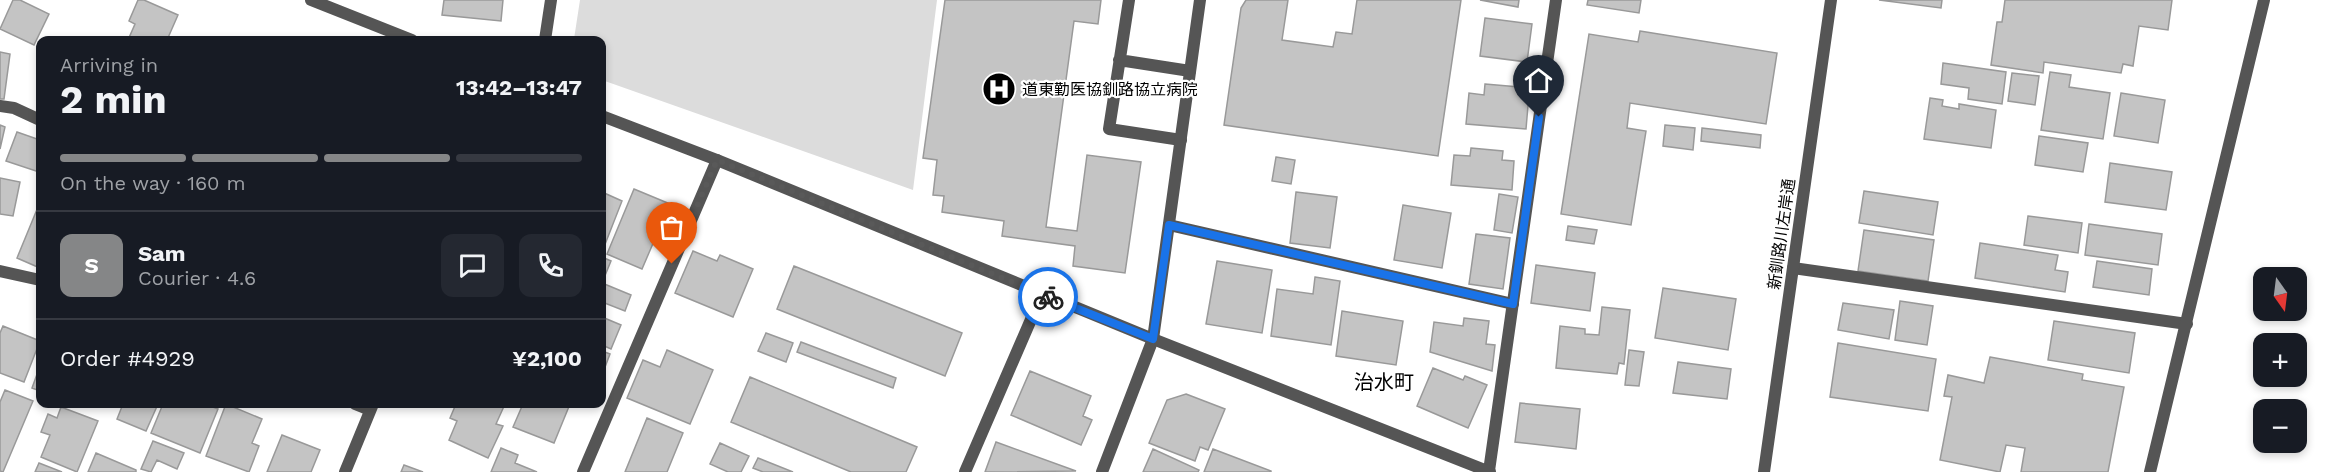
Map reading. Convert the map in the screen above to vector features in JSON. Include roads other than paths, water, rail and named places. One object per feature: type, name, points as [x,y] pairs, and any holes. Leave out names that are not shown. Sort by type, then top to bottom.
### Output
[{"type":"street","points":[[312,0],[402,36]]},
{"type":"street","points":[[546,36],[551,0]]},
{"type":"street","points":[[1129,0],[1109,129],[1181,140]]},
{"type":"street","points":[[1101,472],[1153,339],[1200,0]]},
{"type":"street","points":[[606,118],[717,160],[1153,339],[1490,472],[1556,0]]},
{"type":"street","name":"新釧路川左岸通","points":[[1764,472],[1831,0]]},
{"type":"street","points":[[2150,472],[2264,0]]},
{"type":"street","points":[[1119,60],[1190,71]]},
{"type":"street","points":[[0,106],[14,108],[36,118]]},
{"type":"street","points":[[583,472],[717,160]]},
{"type":"street","points":[[1169,225],[1513,304]]},
{"type":"street","points":[[1793,268],[2187,324]]},
{"type":"street","points":[[0,270],[36,279]]},
{"type":"street","points":[[965,472],[1042,294]]},
{"type":"street","points":[[345,472],[372,408]]},
{"type":"place","name":"道東勤医協釧路協立病院","points":[[999,89]]},
{"type":"district","name":"治水町","points":[[1384,382]]}]
